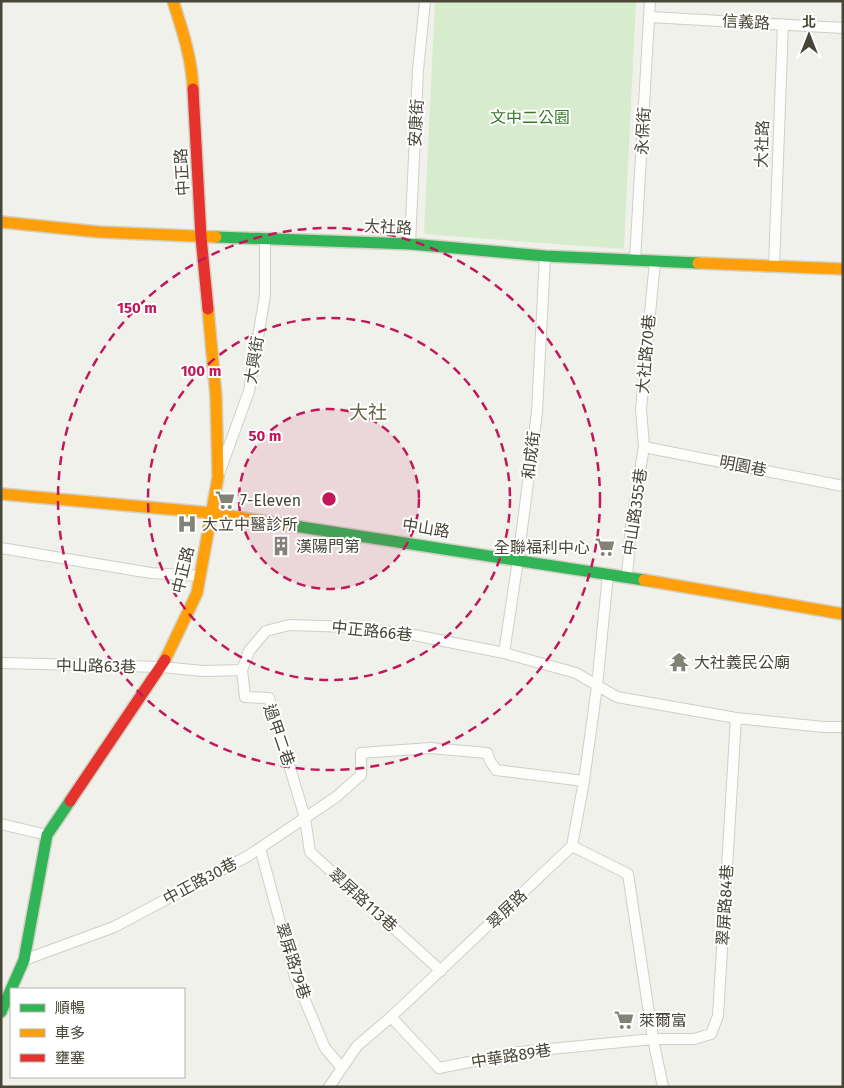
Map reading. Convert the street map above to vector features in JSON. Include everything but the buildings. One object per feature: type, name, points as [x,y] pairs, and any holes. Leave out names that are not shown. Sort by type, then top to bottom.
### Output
[{"type":"main road","name":"中正路","points":[[12,988],[24,960],[47,835],[162,668],[197,593],[218,477],[216,396],[201,237],[193,78],[173,1]]},
{"type":"main road","name":"大社路","points":[[1,222],[99,232],[410,244],[545,256],[843,269]]},
{"type":"main road","name":"中山路","points":[[1,494],[212,513],[627,577],[843,614]]},
{"type":"main road","name":"中正路","points":[[1,1012],[10,992]]},
{"type":"street","name":"安康街","points":[[410,244],[418,70],[425,1]]},
{"type":"street","name":"永保街","points":[[635,260],[650,1]]},
{"type":"street","name":"信義路","points":[[650,17],[843,28]]},
{"type":"street","name":"大社路","points":[[774,266],[783,24]]},
{"type":"street","name":"大興街","points":[[218,477],[249,391],[265,295],[265,238]]},
{"type":"street","name":"和成街","points":[[504,653],[537,412],[545,256]]},
{"type":"street","name":"大社路70巷","points":[[644,447],[641,409],[655,261]]},
{"type":"street","name":"明園巷","points":[[644,447],[843,486]]},
{"type":"street","name":"中山路355巷","points":[[627,577],[631,524],[644,447]]},
{"type":"street","points":[[1,548],[151,573],[200,576]]},
{"type":"street","points":[[608,574],[597,686],[584,781],[572,846],[628,874],[662,1087]]},
{"type":"street","name":"中正路66巷","points":[[242,670],[249,651],[266,631],[289,625],[351,627],[414,635],[504,653],[576,674],[597,686]]},
{"type":"street","name":"中山路63巷","points":[[1,663],[162,668]]},
{"type":"street","points":[[162,668],[203,671],[242,670]]},
{"type":"street","name":"過甲二巷","points":[[242,670],[245,697],[269,698],[305,818]]},
{"type":"street","points":[[597,686],[617,697],[736,718],[824,727],[843,727]]},
{"type":"street","name":"翠屏路84巷","points":[[653,1039],[694,1038],[711,1034],[718,1016],[736,718]]},
{"type":"street","name":"中正路30巷","points":[[24,960],[114,927],[248,856],[336,797],[361,775],[361,753],[430,748],[487,753],[496,770],[584,781]]},
{"type":"street","name":"翠屏路113巷","points":[[305,818],[310,852],[441,971]]},
{"type":"street","points":[[1,824],[47,835]]},
{"type":"street","name":"翠屏路","points":[[329,1087],[357,1046],[441,971],[572,846]]},
{"type":"street","name":"翠屏路79巷","points":[[260,848],[295,977],[325,1048],[342,1068]]},
{"type":"street","name":"中華路89巷","points":[[391,1017],[439,1068],[520,1052],[653,1039]]},
{"type":"green space","name":"文中二公園","points":[[435,1],[636,1],[624,249],[424,233]]},
{"type":"traffic: fast","points":[[216,237],[410,244],[545,256],[698,263]]},
{"type":"traffic: fast","points":[[288,525],[644,580]]},
{"type":"traffic: fast","points":[[12,988],[24,960],[47,835],[70,801]]},
{"type":"traffic: fast","points":[[1,1012],[10,992]]},
{"type":"traffic: slow","points":[[173,1],[189,55],[193,89]]},
{"type":"traffic: slow","points":[[1,222],[99,232],[216,237]]},
{"type":"traffic: slow","points":[[698,263],[843,269]]},
{"type":"traffic: slow","points":[[165,660],[197,593],[218,477],[216,396],[208,309]]},
{"type":"traffic: slow","points":[[1,494],[212,513],[288,525]]},
{"type":"traffic: slow","points":[[644,580],[843,614]]},
{"type":"traffic: jam","points":[[193,89],[201,237],[208,309]]},
{"type":"traffic: jam","points":[[70,801],[165,660]]},
{"type":"place","name":"7-Eleven","points":[[225,500]]},
{"type":"place","name":"大立中醫診所","points":[[187,524]]},
{"type":"place","name":"漢陽門第","points":[[281,546]]},
{"type":"place","name":"全聯福利中心","points":[[605,547]]},
{"type":"place","name":"大社義民公廟","points":[[679,662]]},
{"type":"place","name":"萊爾富","points":[[624,1020]]},
{"type":"district","name":"大社","points":[[368,412]]}]
